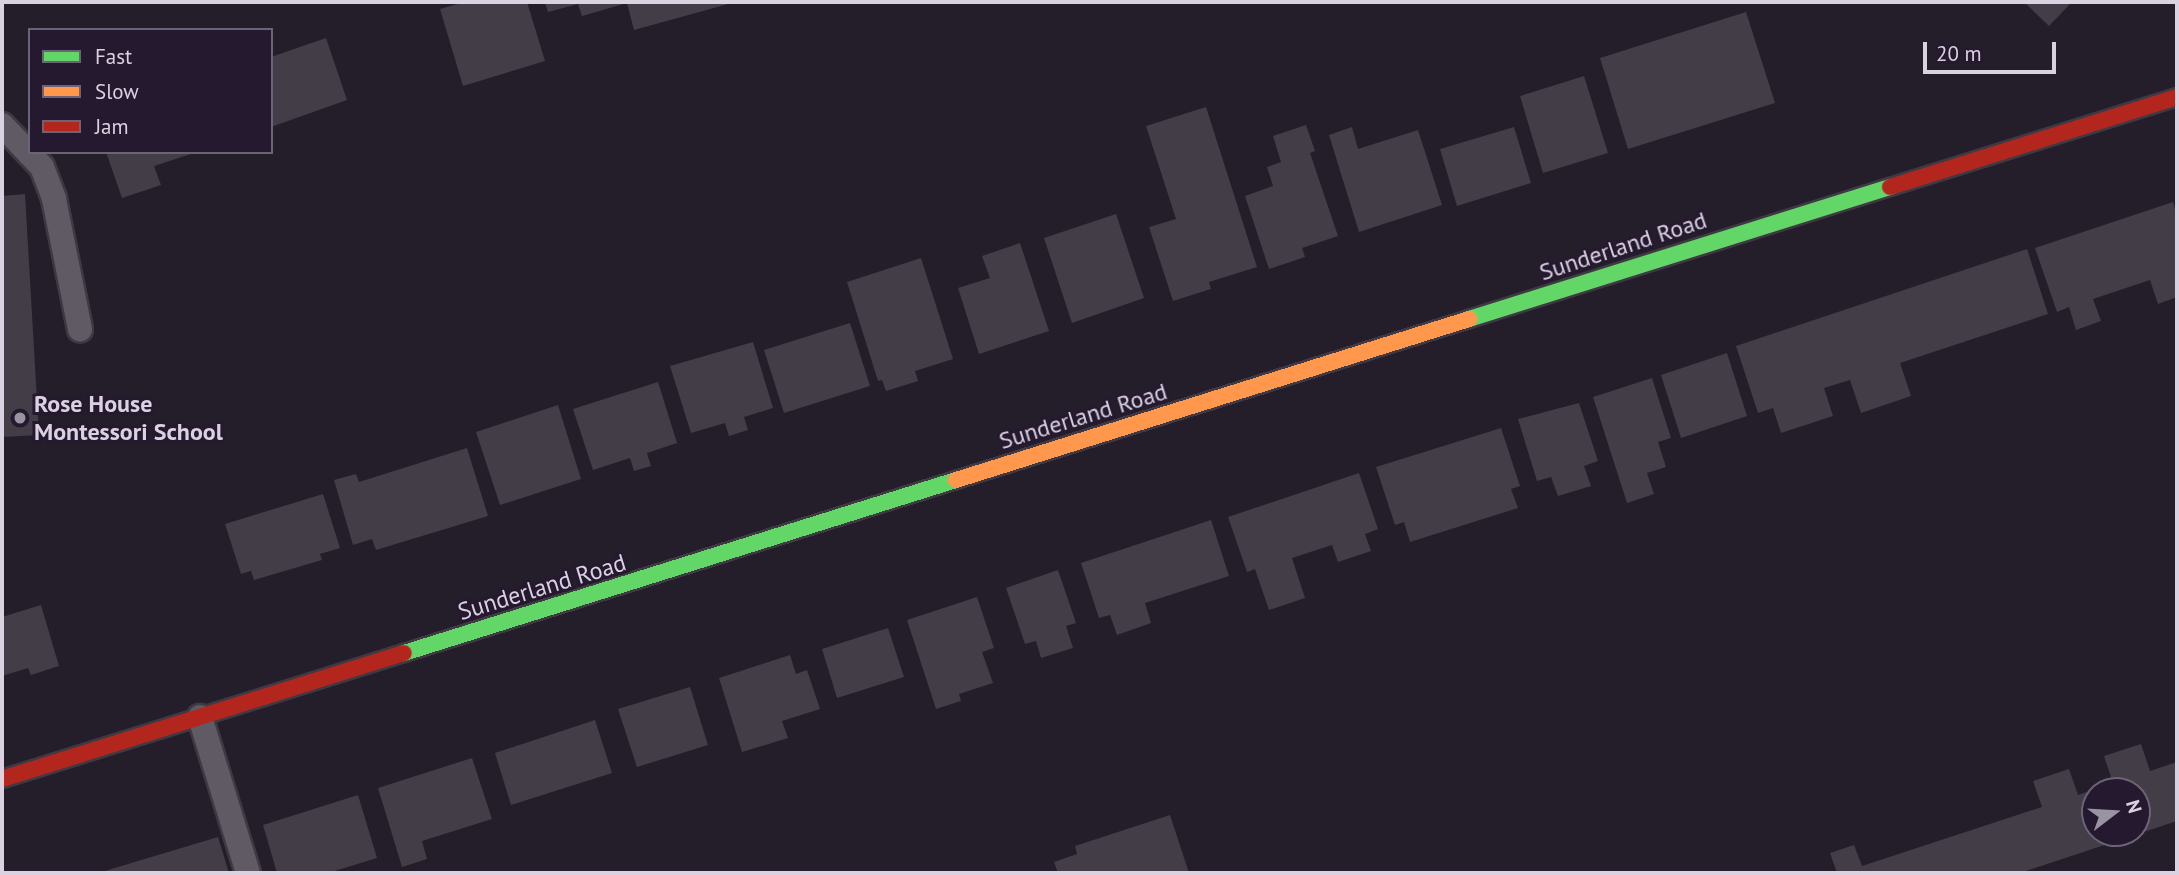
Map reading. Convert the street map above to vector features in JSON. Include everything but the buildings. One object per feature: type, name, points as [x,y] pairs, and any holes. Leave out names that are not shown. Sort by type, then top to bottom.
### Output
[{"type":"street","name":"Sunderland Road","points":[[2,779],[2177,97]]},
{"type":"lane","points":[[2,125],[28,152]]},
{"type":"lane","points":[[30,154],[42,167],[54,199],[80,329]]},
{"type":"lane","points":[[200,717],[248,873]]},
{"type":"traffic: fast","points":[[1469,319],[1890,187]]},
{"type":"traffic: fast","points":[[404,653],[956,480]]},
{"type":"traffic: slow","points":[[956,480],[1469,319]]},
{"type":"traffic: jam","points":[[1890,187],[2177,97]]},
{"type":"traffic: jam","points":[[2,779],[404,653]]},
{"type":"place","name":"Rose House Montessori School","points":[[20,418]]}]
